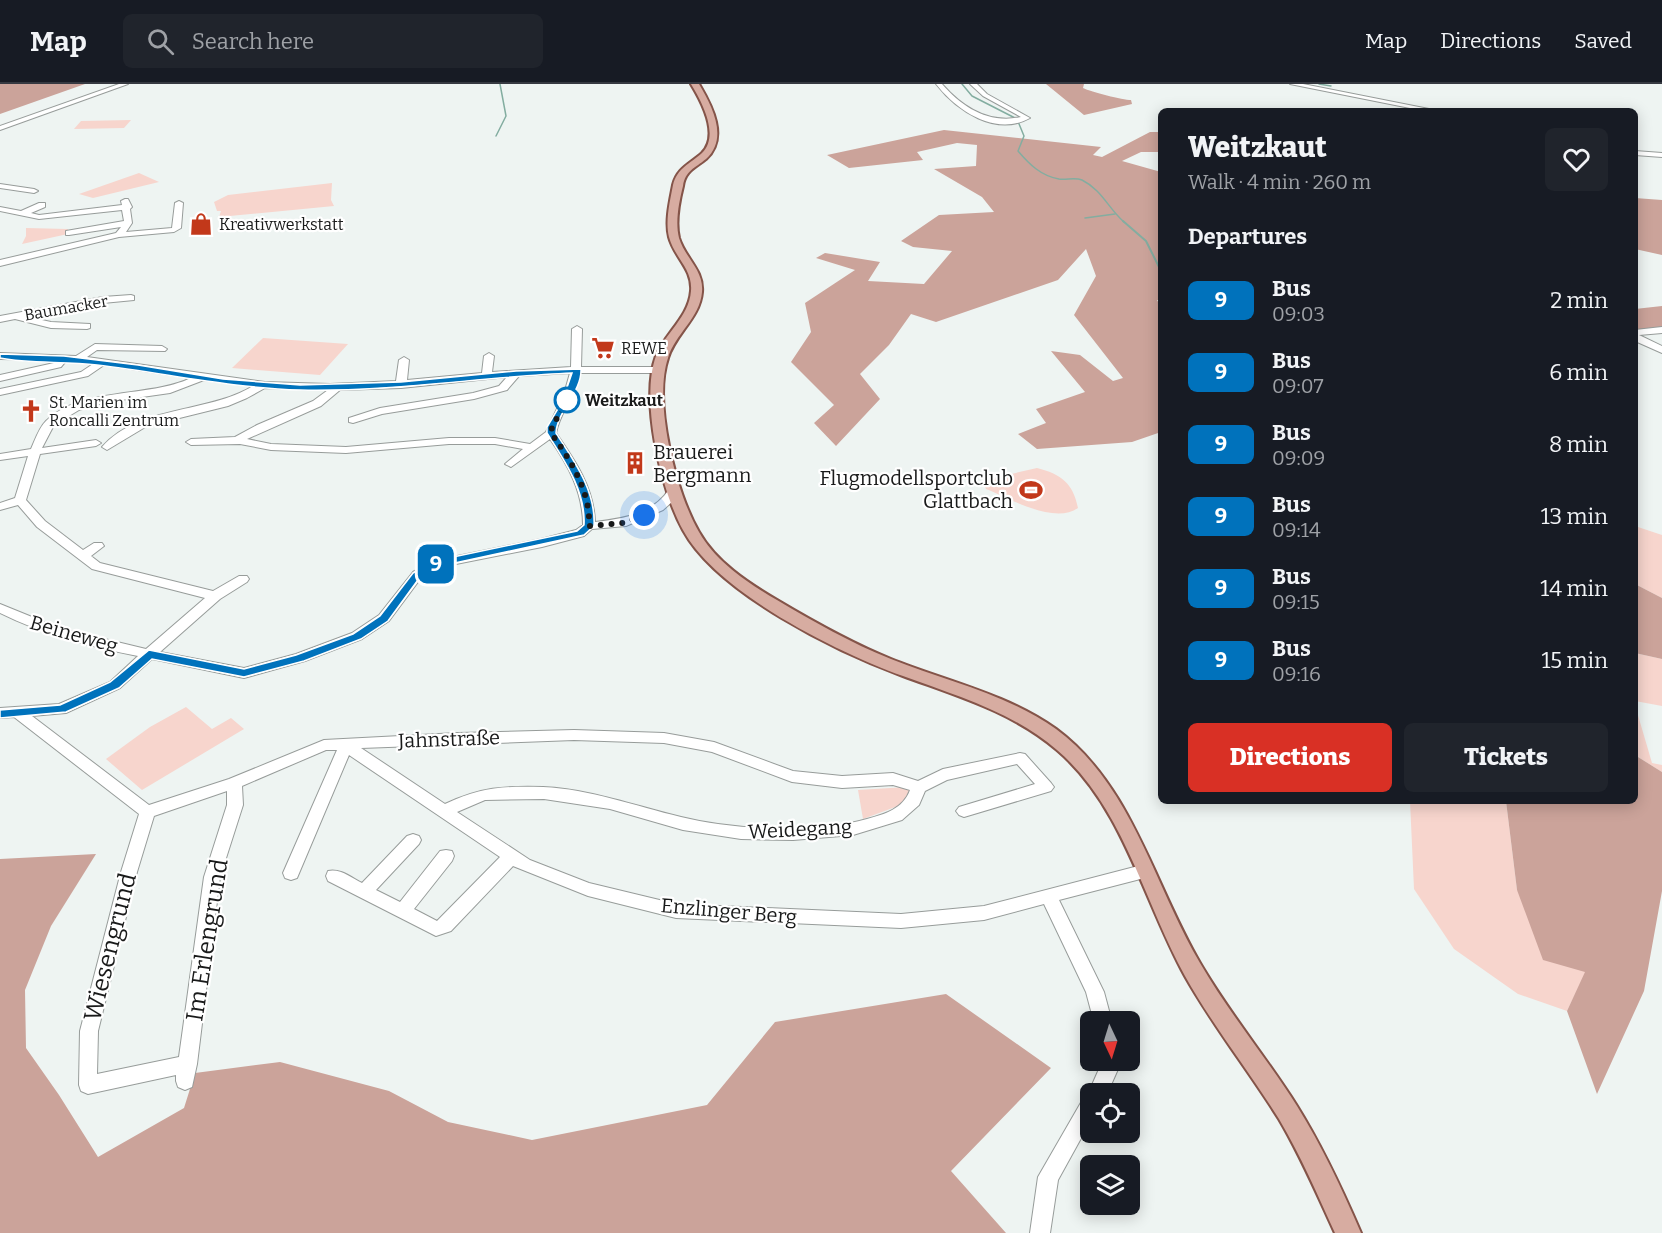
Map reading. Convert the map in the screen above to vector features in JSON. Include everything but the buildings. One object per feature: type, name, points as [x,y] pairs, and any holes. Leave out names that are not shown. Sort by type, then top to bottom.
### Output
[{"type":"main road","points":[[695,84],[712,126],[713,141],[708,151],[685,168],[679,179],[673,228],[677,246],[697,278],[698,288],[691,310],[662,354],[657,370],[657,405],[673,491],[689,530],[704,550],[753,593],[853,649],[1014,712],[1068,749],[1089,772],[1106,798],[1146,871],[1181,950],[1304,1138],[1348,1233]]},
{"type":"street","points":[[0,128],[125,84]]},
{"type":"street","points":[[939,84],[958,103],[994,122],[1027,118],[985,95],[973,84]]},
{"type":"street","points":[[1293,84],[1420,108]]},
{"type":"street","points":[[1638,153],[1662,155]]},
{"type":"street","points":[[0,186],[34,191]]},
{"type":"street","points":[[98,202],[99,211]]},
{"type":"street","points":[[0,263],[119,235],[174,230],[177,228],[179,203]]},
{"type":"street","points":[[0,209],[39,217],[99,211],[127,204],[128,223],[119,235]]},
{"type":"street","points":[[21,214],[42,205]]},
{"type":"street","points":[[69,233],[128,223]]},
{"type":"street","name":"Baumacker","points":[[0,319],[103,300],[131,298]]},
{"type":"street","points":[[17,316],[51,325],[87,326]]},
{"type":"street","points":[[577,329],[578,370],[551,433],[577,472],[590,516],[589,526]]},
{"type":"street","points":[[1638,334],[1662,330]]},
{"type":"street","points":[[1638,337],[1662,350]]},
{"type":"street","points":[[76,360],[95,347],[162,349]]},
{"type":"street","points":[[0,356],[76,360],[261,385],[337,387],[401,385],[516,373],[657,370]]},
{"type":"street","points":[[486,376],[489,356]]},
{"type":"street","points":[[0,378],[57,365],[64,359]]},
{"type":"street","points":[[401,385],[404,360]]},
{"type":"street","points":[[0,392],[84,374],[101,363]]},
{"type":"street","points":[[496,404],[503,388],[516,373]]},
{"type":"street","points":[[20,500],[50,423],[65,412],[92,403],[172,390],[200,378]]},
{"type":"street","points":[[0,457],[101,445],[144,422],[221,407],[248,395],[261,385]]},
{"type":"street","points":[[235,443],[272,420],[319,404],[332,396],[337,387]]},
{"type":"street","points":[[353,420],[380,411],[474,396],[503,388]]},
{"type":"street","points":[[511,464],[551,433]]},
{"type":"street","points":[[191,442],[346,450],[449,441],[495,441],[530,447]]},
{"type":"street","name":"Beineweg","points":[[0,608],[20,618],[81,640],[244,673],[281,664],[357,636],[384,618],[417,575],[437,564],[542,543],[580,533],[589,526],[622,523],[644,515],[665,503],[673,491]]},
{"type":"street","points":[[0,507],[20,500]]},
{"type":"street","points":[[20,500],[41,524],[96,566],[215,596]]},
{"type":"street","points":[[83,556],[98,546]]},
{"type":"street","points":[[0,713],[61,709],[114,685],[215,596],[243,579]]},
{"type":"street","points":[[18,713],[147,812]]},
{"type":"street","name":"Jahnstraße","points":[[147,812],[234,783],[312,748],[341,744],[574,735],[664,738],[714,747],[792,776],[842,782],[893,779],[919,787]]},
{"type":"street","points":[[291,873],[341,744]]},
{"type":"street","name":"Enzlinger Berg","points":[[341,744],[510,858],[588,889],[676,911],[901,921],[984,913],[1146,871]]},
{"type":"street","points":[[919,787],[943,775],[1020,758],[1046,787],[964,811]]},
{"type":"street","name":"Im Erlengrund","points":[[88,1085],[167,1070],[187,1072],[212,877],[235,805],[234,783]]},
{"type":"street","name":"Weidegang","points":[[444,812],[485,794],[544,793],[610,803],[683,824],[741,833],[793,834],[853,829],[897,816],[914,801],[919,787]]},
{"type":"street","name":"Wiesengrund","points":[[88,1085],[89,1031],[129,872],[147,812]]},
{"type":"street","points":[[364,892],[413,840]]},
{"type":"street","points":[[402,912],[446,856]]},
{"type":"street","points":[[334,876],[432,928],[445,926],[510,858]]},
{"type":"street","points":[[1049,897],[1095,992],[1100,1011]]},
{"type":"street","points":[[1040,1233],[1048,1177],[1080,1122]]},
{"type":"shaded area","points":[[0,84],[85,84],[0,114]]},
{"type":"shaded area","points":[[1046,84],[1084,84],[1083,88],[1107,96],[1131,100],[1132,104],[1084,115]]},
{"type":"shaded area","points":[[131,120],[124,128],[74,129],[81,121]]},
{"type":"shaded area","points":[[944,130],[1101,147],[1093,155],[1102,157],[1150,132],[1158,132],[1158,152],[1141,152],[1122,161],[1158,171],[1158,433],[1132,442],[1037,449],[1018,434],[1046,423],[1036,409],[1085,392],[1051,351],[1080,355],[1113,381],[1123,378],[1074,315],[1096,276],[1086,249],[1058,280],[936,322],[911,314],[889,345],[860,374],[880,399],[836,446],[814,423],[834,405],[791,362],[811,332],[805,303],[855,270],[816,258],[825,253],[880,262],[868,281],[924,284],[952,251],[913,247],[901,241],[939,215],[994,212],[982,197],[934,169],[976,166],[977,145],[957,143],[917,152],[923,160],[849,168],[827,155]]},
{"type":"shaded area","points":[[139,173],[159,182],[93,198],[79,194]]},
{"type":"shaded area","points":[[332,183],[331,200],[334,206],[219,217],[221,211],[217,211],[214,202],[228,195]]},
{"type":"shaded area","points":[[1638,198],[1662,200],[1662,255],[1638,250]]},
{"type":"shaded area","points":[[26,228],[68,229],[68,234],[22,244],[26,236]]},
{"type":"shaded area","points":[[1662,306],[1662,327],[1638,331],[1638,309]]},
{"type":"shaded area","points":[[263,338],[348,344],[320,375],[232,368]]},
{"type":"shaded area","name":"Flugmodellsportclub Glattbach","points":[[1037,468],[1053,473],[1065,481],[1073,492],[1078,508],[1068,512],[1044,512],[986,489],[984,485],[998,477]]},
{"type":"shaded area","points":[[1638,527],[1662,535],[1662,598],[1638,586]]},
{"type":"shaded area","points":[[1638,586],[1662,598],[1662,659],[1638,654]]},
{"type":"shaded area","points":[[1638,654],[1662,659],[1662,706],[1638,702]]},
{"type":"shaded area","points":[[186,707],[212,729],[231,718],[244,729],[142,790],[106,759],[150,727]]},
{"type":"shaded area","points":[[1638,715],[1652,763],[1662,765],[1662,772],[1638,757]]},
{"type":"shaded area","points":[[1638,757],[1662,772],[1662,891],[1644,991],[1597,1094],[1567,1011],[1585,972],[1543,960],[1517,890],[1506,804],[1638,804]]},
{"type":"shaded area","points":[[907,787],[912,792],[906,803],[863,819],[858,790]]},
{"type":"shaded area","points":[[1410,804],[1506,804],[1517,890],[1586,972],[1567,1011],[1518,994],[1454,949],[1414,889]]},
{"type":"shaded area","points":[[96,854],[51,926],[25,990],[26,1048],[98,1157],[184,1108],[195,1073],[280,1062],[389,1091],[448,1122],[532,1140],[707,1105],[775,1022],[946,994],[1051,1068],[951,1171],[1006,1233],[0,1233],[0,859]]},
{"type":"waterway","points":[[496,136],[506,116],[500,84]]},
{"type":"waterway","points":[[962,84],[972,96],[1017,119],[1024,136],[1018,151],[1031,165],[1053,177],[1079,179],[1089,184],[1123,221]]},
{"type":"waterway","points":[[1319,84],[1331,86]]},
{"type":"waterway","points":[[1085,218],[1115,214]]},
{"type":"waterway","points":[[1123,221],[1146,241],[1158,265]]},
{"type":"bus line","name":"9","points":[[0,356],[64,359],[138,367],[223,382],[300,387],[401,385],[516,373],[578,370],[551,433],[577,472],[590,516],[589,526],[580,533],[534,545],[437,564],[417,575],[384,618],[357,636],[300,658],[244,673],[175,657],[149,654],[114,685],[61,709],[0,713]]},
{"type":"place","name":"Kreativwerkstatt","points":[[201,224]]},
{"type":"place","name":"REWE","points":[[603,348]]},
{"type":"place","name":"Weitzkaut","points":[[567,400]]},
{"type":"place","name":"St. Marien im Roncalli Zentrum","points":[[31,411]]},
{"type":"place","name":"Brauerei Bergmann","points":[[635,463]]},
{"type":"place","name":"Flugmodellsportclub Glattbach","points":[[1031,490]]},
{"type":"route","points":[[567,400],[551,433],[577,472],[590,516],[589,526],[603,527],[644,515]]}]
